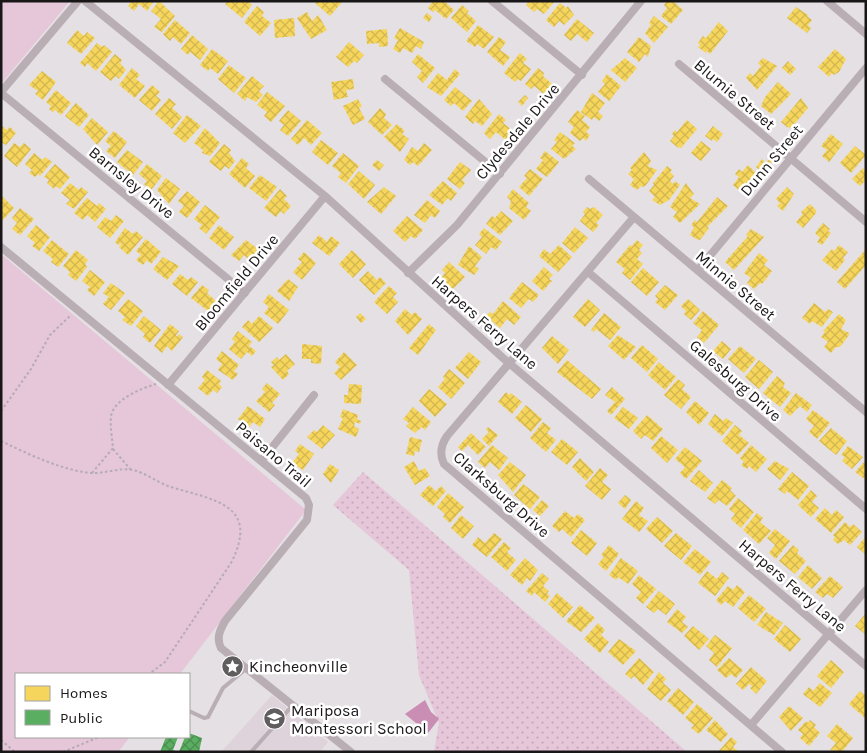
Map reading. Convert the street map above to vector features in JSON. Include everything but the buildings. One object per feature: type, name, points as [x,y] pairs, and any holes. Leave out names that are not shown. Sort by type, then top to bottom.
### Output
[{"type":"street","points":[[1,93],[78,1]]},
{"type":"street","name":"Harpers Ferry Lane","points":[[85,1],[325,196],[510,364],[866,666]]},
{"type":"street","points":[[492,1],[582,75]]},
{"type":"street","name":"Clydesdale Drive","points":[[408,272],[457,226],[641,1]]},
{"type":"street","points":[[827,1],[866,34]]},
{"type":"street","name":"Blumie Street","points":[[679,64],[866,222]]},
{"type":"street","name":"Dunn Street","points":[[698,270],[790,157],[866,68]]},
{"type":"street","points":[[385,79],[500,174]]},
{"type":"street","name":"Barnsley Drive","points":[[1,93],[244,293]]},
{"type":"street","name":"Minnie Street","points":[[589,179],[866,412]]},
{"type":"street","name":"Bloomfield Drive","points":[[168,385],[325,196]]},
{"type":"street","name":"Clarksburg Drive","points":[[634,217],[444,441],[441,452],[444,464],[782,752]]},
{"type":"street","name":"Paisano Trail","points":[[1,247],[306,498],[309,512],[307,520],[221,628],[218,638],[221,648],[351,752]]},
{"type":"street","name":"Galesburg Drive","points":[[588,272],[866,509]]},
{"type":"street","points":[[262,460],[314,395]]},
{"type":"street","points":[[751,725],[866,590]]},
{"type":"lane","points":[[190,711],[204,718],[208,717],[223,688],[247,668]]},
{"type":"lane","points":[[251,752],[293,705]]},
{"type":"path","points":[[1,411],[31,369],[50,335],[77,310]]},
{"type":"path","points":[[150,673],[165,662],[231,563],[238,550],[240,530],[236,515],[227,504],[168,486],[131,470],[113,448],[111,415],[116,406],[135,392],[155,384],[168,385]]},
{"type":"path","points":[[1,441],[56,464],[92,473],[131,470]]},
{"type":"path","points":[[92,473],[113,448]]},
{"type":"path","points":[[63,752],[97,738]]},
{"type":"path","points":[[1,740],[15,752]]},
{"type":"shaded area","points":[[1,1],[70,1],[1,84]]},
{"type":"shaded area","points":[[1,254],[306,510],[181,673],[15,673],[15,738],[129,738],[118,752],[1,752]]},
{"type":"shaded area","points":[[363,472],[687,752],[434,752],[439,723],[419,675],[409,570],[333,505]]},
{"type":"shaded area","name":"Mariposa Montessori School","points":[[272,695],[328,742],[320,752],[221,752]]},
{"type":"shaded area","points":[[425,700],[431,712],[439,719],[428,733],[405,714]]},
{"type":"place","name":"Kincheonville","points":[[233,666]]},
{"type":"place","name":"Mariposa Montessori School","points":[[275,719]]}]
